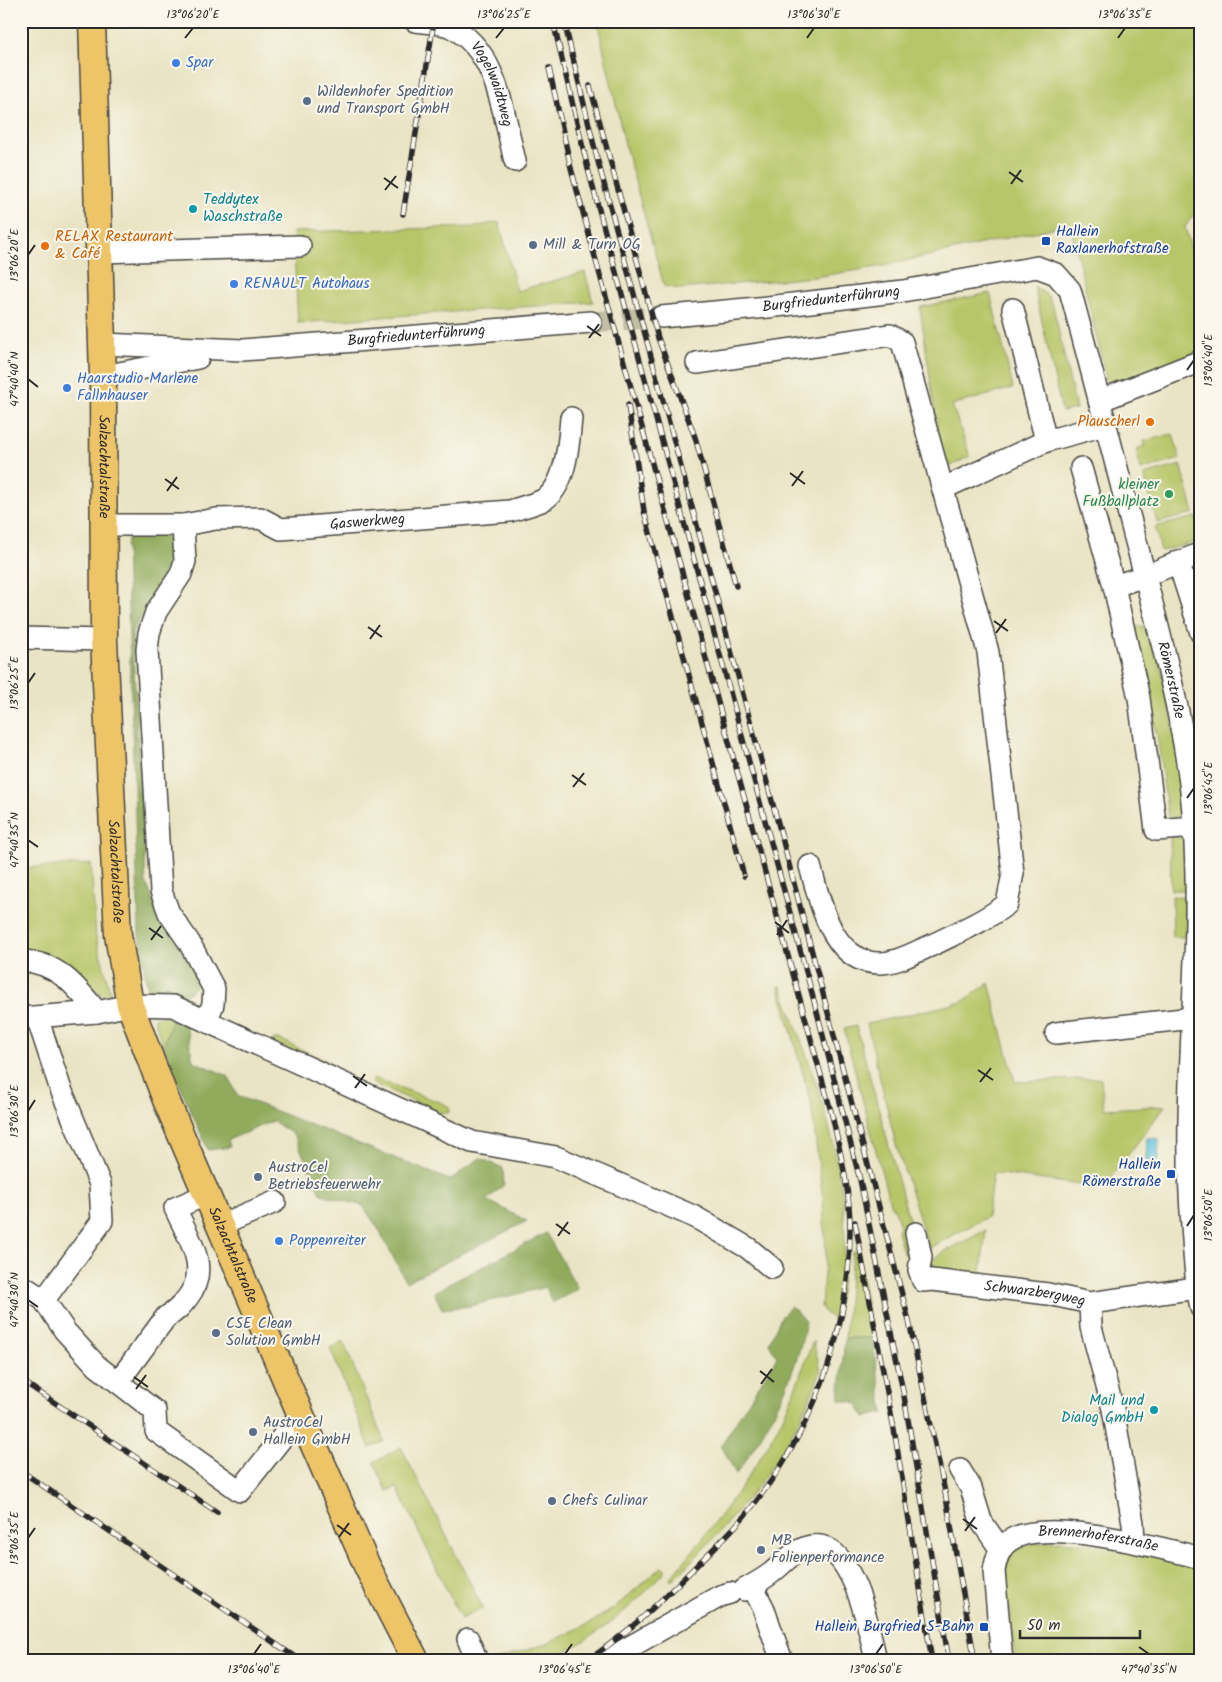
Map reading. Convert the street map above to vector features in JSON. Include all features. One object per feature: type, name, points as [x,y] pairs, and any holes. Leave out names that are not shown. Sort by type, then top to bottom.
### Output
[{"type":"main road","name":"Salzachtalstraße","points":[[92,21],[103,376],[104,640],[118,935],[130,1005],[166,1100],[208,1194],[303,1420],[367,1566],[416,1661]]},
{"type":"street","name":"Vogelwaidtweg","points":[[415,21],[447,25],[468,38],[482,53],[491,69],[515,161]]},
{"type":"street","points":[[99,252],[300,246]]},
{"type":"street","name":"Römerstraße","points":[[1001,273],[1037,267],[1056,274],[1070,290],[1164,645],[1196,798],[1198,967],[1193,1018],[1195,1106],[1187,1170],[1199,1298]]},
{"type":"street","name":"Burgfriedunterführung","points":[[661,317],[903,291],[1001,273]]},
{"type":"street","points":[[1013,309],[1046,441]]},
{"type":"street","name":"Burgfriedunterführung","points":[[103,376],[242,350],[591,322]]},
{"type":"street","points":[[697,363],[890,335],[902,342],[988,652],[1014,873],[1007,904],[986,920],[902,958],[880,964],[860,960],[847,950],[833,932],[823,913],[810,866]]},
{"type":"street","name":"Burgfriedunterführung","points":[[102,344],[242,350]]},
{"type":"street","points":[[1100,401],[1201,360]]},
{"type":"street","name":"Gaswerkweg","points":[[105,525],[183,525],[216,519],[260,518],[281,529],[510,511],[542,501],[552,492],[563,472],[569,442],[571,418]]},
{"type":"street","points":[[944,488],[1046,441],[1105,425]]},
{"type":"street","points":[[1081,468],[1114,586],[1139,698],[1156,830],[1195,827]]},
{"type":"street","points":[[183,525],[186,561],[181,574],[156,612],[149,633],[147,650],[161,891],[169,913],[189,942],[214,989],[213,1004],[207,1020]]},
{"type":"street","points":[[1114,586],[1145,576],[1201,553]]},
{"type":"street","points":[[1178,561],[1201,633]]},
{"type":"street","points":[[21,638],[104,640]]},
{"type":"street","points":[[21,961],[51,966],[78,988],[98,1012]]},
{"type":"street","points":[[44,1300],[102,1221],[100,1184],[29,1017],[98,1012],[130,1005],[173,1006],[472,1142],[556,1157],[695,1217],[748,1248],[772,1268]]},
{"type":"street","points":[[1056,1033],[1193,1018]]},
{"type":"street","points":[[118,1382],[166,1317],[176,1312],[197,1286],[200,1264],[175,1208],[208,1194]]},
{"type":"street","points":[[221,1225],[275,1202]]},
{"type":"street","name":"Schwarzbergweg","points":[[916,1233],[921,1257],[919,1270],[924,1281],[932,1280],[1048,1294],[1090,1304],[1199,1298]]},
{"type":"street","points":[[21,1285],[44,1300],[65,1331],[97,1366],[155,1411],[156,1431],[240,1491],[292,1425],[303,1420]]},
{"type":"street","points":[[1090,1304],[1091,1327],[1113,1409],[1133,1523],[1134,1540]]},
{"type":"street","points":[[960,1470],[971,1488],[981,1521],[1001,1550],[996,1559],[994,1588],[1002,1661]]},
{"type":"street","name":"Brennerhoferstraße","points":[[1001,1550],[1008,1541],[1020,1535],[1037,1533],[1097,1535],[1134,1540],[1201,1558]]},
{"type":"street","points":[[605,1661],[720,1596],[742,1590],[768,1576],[794,1553],[808,1546],[822,1547],[836,1554],[845,1564],[854,1582],[876,1661]]},
{"type":"street","points":[[742,1590],[763,1607],[782,1661]]},
{"type":"street","points":[[468,1639],[477,1661]]},
{"type":"green space","points":[[597,21],[1201,21],[1201,203],[1185,227],[1201,285],[1201,350],[1109,390],[1070,224],[878,267],[815,277],[679,289],[664,286],[626,149]]},
{"type":"green space","points":[[499,222],[517,291],[585,272],[593,302],[298,323],[293,232],[474,227]]},
{"type":"green space","points":[[1034,286],[1048,296],[1053,306],[1076,409],[1062,412]]},
{"type":"green space","points":[[990,293],[1013,388],[952,405],[970,456],[943,470],[920,307]]},
{"type":"green space","points":[[1173,434],[1180,459],[1141,470],[1136,449],[1145,446],[1144,441]]},
{"type":"green space","name":"kleiner Fußballplatz","points":[[1181,465],[1194,513],[1157,523],[1144,475]]},
{"type":"green space","points":[[1196,517],[1201,541],[1161,551],[1155,527]]},
{"type":"green space","points":[[133,534],[163,535],[175,546],[176,558],[169,573],[132,632],[146,883],[158,911],[197,976],[196,986],[183,996],[173,1000],[167,1000],[148,991],[139,936],[126,546],[129,536]]},
{"type":"green space","points":[[1145,626],[1153,633],[1173,722],[1185,812],[1179,817],[1168,818],[1158,741],[1132,627]]},
{"type":"green space","points":[[1170,836],[1183,838],[1188,845],[1188,888],[1183,890],[1171,890]]},
{"type":"green space","points":[[91,864],[96,937],[111,995],[104,997],[48,954],[24,949],[21,930],[21,868]]},
{"type":"green space","points":[[1172,896],[1189,898],[1188,934],[1183,937],[1173,937]]},
{"type":"green space","points":[[989,983],[1015,1082],[1101,1078],[1104,1109],[1165,1106],[1103,1188],[993,1173],[987,1217],[929,1248],[896,1145],[867,1024],[962,1002]]},
{"type":"green space","points":[[781,986],[824,1109],[842,1191],[845,1233],[842,1276],[834,1320],[824,1312],[821,1306],[826,1253],[823,1200],[811,1103],[779,987]]},
{"type":"green space","points":[[172,1015],[172,1020],[163,1047],[154,1018]]},
{"type":"green space","points":[[172,1020],[186,1025],[193,1061],[228,1076],[238,1096],[450,1180],[480,1158],[503,1168],[504,1185],[487,1200],[527,1221],[406,1282],[379,1230],[363,1206],[321,1194],[294,1135],[273,1121],[228,1140],[230,1147],[208,1150],[163,1047]]},
{"type":"green space","points":[[856,1026],[914,1238],[904,1255],[897,1230],[900,1226],[895,1210],[890,1204],[844,1029]]},
{"type":"green space","points":[[274,1039],[279,1039],[331,1063],[332,1068],[272,1042]]},
{"type":"green space","points":[[374,1078],[442,1103],[448,1106],[450,1111],[448,1113],[441,1113],[375,1084],[372,1081]]},
{"type":"green space","points":[[986,1230],[980,1280],[937,1276],[931,1269],[931,1261],[940,1254]]},
{"type":"green space","points":[[546,1233],[578,1289],[552,1303],[546,1287],[470,1306],[442,1309],[434,1292]]},
{"type":"green space","points":[[857,1250],[872,1338],[845,1338],[852,1253]]},
{"type":"green space","points":[[791,1306],[806,1321],[796,1362],[770,1420],[736,1474],[721,1445],[777,1357],[769,1343],[782,1315]]},
{"type":"green space","points":[[845,1338],[872,1338],[884,1413],[865,1417],[855,1402],[839,1400]]},
{"type":"green space","points":[[343,1341],[384,1441],[370,1448],[330,1348]]},
{"type":"green space","points":[[813,1341],[821,1371],[794,1431],[759,1485],[739,1510],[672,1581],[670,1579],[730,1502],[771,1440],[791,1400]]},
{"type":"green space","points":[[401,1447],[483,1608],[461,1619],[397,1487],[387,1491],[374,1462]]},
{"type":"green space","points":[[1062,1541],[1137,1548],[1201,1568],[1201,1661],[1015,1661],[1010,1609],[1004,1608],[1002,1583],[1006,1560],[1019,1549],[1027,1546],[1036,1543]]},
{"type":"green space","points":[[661,1567],[666,1570],[655,1583],[591,1637],[555,1656],[539,1661],[493,1661],[551,1642],[592,1622],[614,1608]]},
{"type":"water","points":[[1147,1138],[1159,1139],[1158,1161],[1146,1160]]},
{"type":"tunnel","points":[[591,322],[661,317]]},
{"type":"railway","points":[[403,214],[434,21]]},
{"type":"railway","points":[[553,21],[588,169],[817,1012],[860,1180],[904,1396],[949,1661]]},
{"type":"railway","points":[[564,21],[597,158],[781,834],[909,1321],[945,1492],[975,1661]]},
{"type":"railway","points":[[549,68],[571,168],[595,257],[832,1115],[850,1213],[849,1262],[838,1332],[815,1400],[783,1463],[755,1503],[720,1542],[667,1595],[615,1641],[586,1661]]},
{"type":"railway","points":[[590,86],[658,338],[695,437],[736,586]]},
{"type":"railway","points":[[628,405],[644,511],[744,876]]},
{"type":"railway","points":[[855,1222],[894,1429],[932,1661]]},
{"type":"railway","points":[[21,1380],[217,1512]]},
{"type":"railway","points":[[21,1471],[301,1661]]},
{"type":"place","name":"Spar","points":[[176,63]]},
{"type":"place","name":"Wildenhofer Spedition und Transport GmbH","points":[[307,101]]},
{"type":"place","name":"Teddytex Waschstraße","points":[[193,209]]},
{"type":"place","name":"Hallein Raxlanerhofstraße","points":[[1046,241]]},
{"type":"place","name":"Mill & Turn OG","points":[[533,245]]},
{"type":"place","name":"RELAX Restaurant & Café","points":[[45,246]]},
{"type":"place","name":"RENAULT Autohaus","points":[[234,284]]},
{"type":"place","name":"Haarstudio Marlene Fallnhauser","points":[[67,388]]},
{"type":"place","name":"Plauscherl","points":[[1150,422]]},
{"type":"place","name":"kleiner Fußballplatz","points":[[1169,494]]},
{"type":"place","name":"Hallein Römerstraße","points":[[1171,1174]]},
{"type":"place","name":"AustroCel Betriebsfeuerwehr","points":[[258,1177]]},
{"type":"place","name":"Poppenreiter","points":[[279,1241]]},
{"type":"place","name":"CSE Clean Solution GmbH","points":[[216,1333]]},
{"type":"place","name":"Mail und Dialog GmbH","points":[[1154,1410]]},
{"type":"place","name":"AustroCel Hallein GmbH","points":[[253,1432]]},
{"type":"place","name":"Chefs Culinar","points":[[552,1501]]},
{"type":"place","name":"MB Folienperformance","points":[[761,1550]]},
{"type":"place","name":"Hallein Burgfried S-Bahn","points":[[984,1627]]}]
